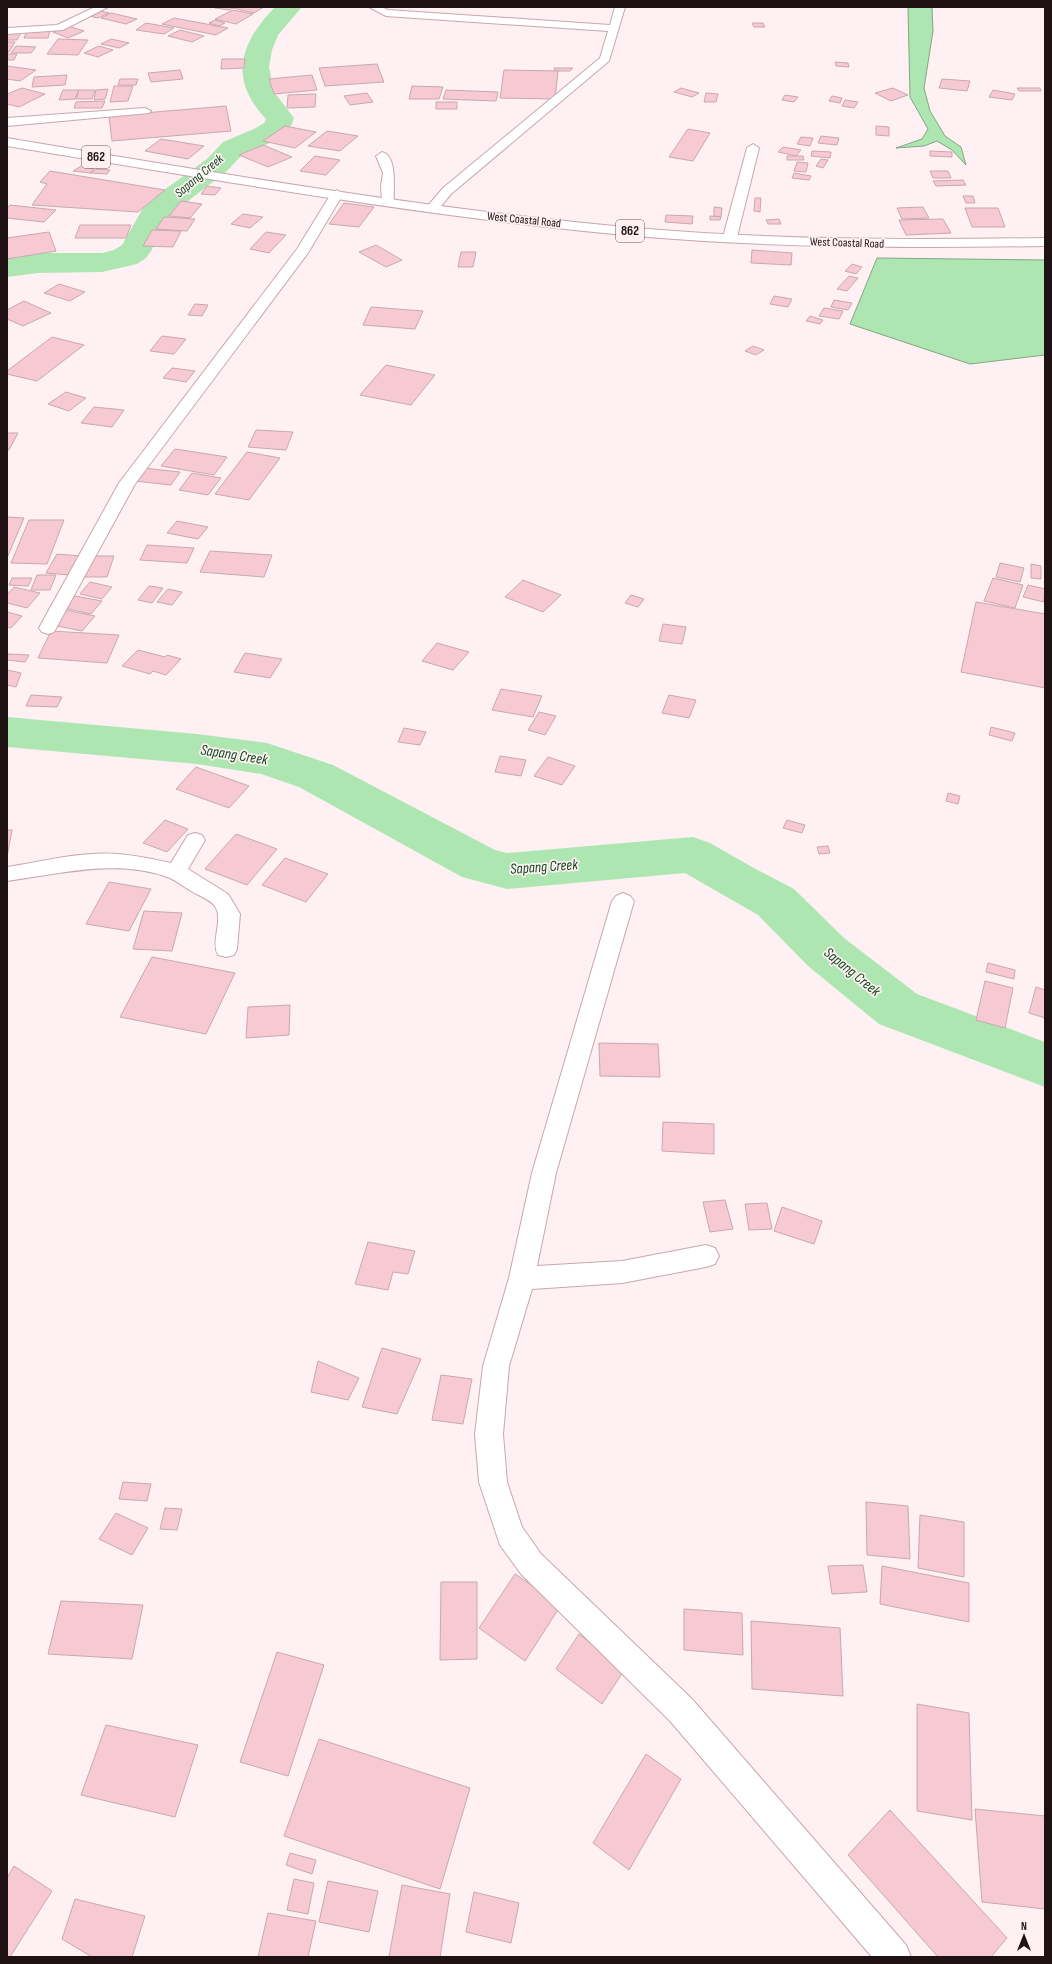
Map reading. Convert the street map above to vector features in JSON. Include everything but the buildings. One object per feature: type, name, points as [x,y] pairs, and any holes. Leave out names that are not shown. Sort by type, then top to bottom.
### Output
[{"type":"street","points":[[7,31],[59,28],[103,7]]},
{"type":"street","points":[[374,7],[386,13],[613,28]]},
{"type":"street","points":[[432,208],[447,191],[605,58],[610,46],[613,28],[620,7]]},
{"type":"street","points":[[7,122],[145,111]]},
{"type":"street","name":"West Coastal Road","points":[[7,142],[185,172],[388,202],[495,217],[637,232],[730,238],[881,244],[1045,242]]},
{"type":"street","points":[[730,238],[753,148]]},
{"type":"street","points":[[382,156],[389,173],[387,186],[388,202]]},
{"type":"street","points":[[48,628],[127,483],[303,250],[337,194]]},
{"type":"street","points":[[176,872],[195,840]]},
{"type":"street","points":[[7,874],[84,863],[115,861],[141,864],[176,872],[221,899],[229,914],[226,949]]},
{"type":"street","points":[[623,901],[544,1173],[522,1278],[496,1366],[489,1434],[493,1482],[510,1535],[531,1564],[681,1710],[894,1957]]},
{"type":"street","points":[[522,1278],[622,1272],[706,1256]]},
{"type":"shaded area","points":[[908,7],[932,7],[933,31],[924,88],[930,111],[945,136],[961,147],[966,165],[952,150],[937,141],[924,146],[896,148],[922,139],[928,129],[910,97]]},
{"type":"shaded area","points":[[877,258],[1045,260],[1045,355],[970,364],[850,324]]},
{"type":"waterway","name":"Sapang Creek","points":[[7,267],[38,263],[102,263],[126,257],[135,251],[157,210],[217,165],[233,148],[240,144],[264,136],[275,129],[280,118],[267,104],[260,92],[256,76],[256,67],[261,42],[273,24],[289,7]]},
{"type":"waterway","name":"Sapang Creek","points":[[7,732],[197,749],[267,759],[316,776],[480,864],[507,871],[693,855],[734,880],[776,902],[826,952],[898,1009],[1045,1065]]}]
